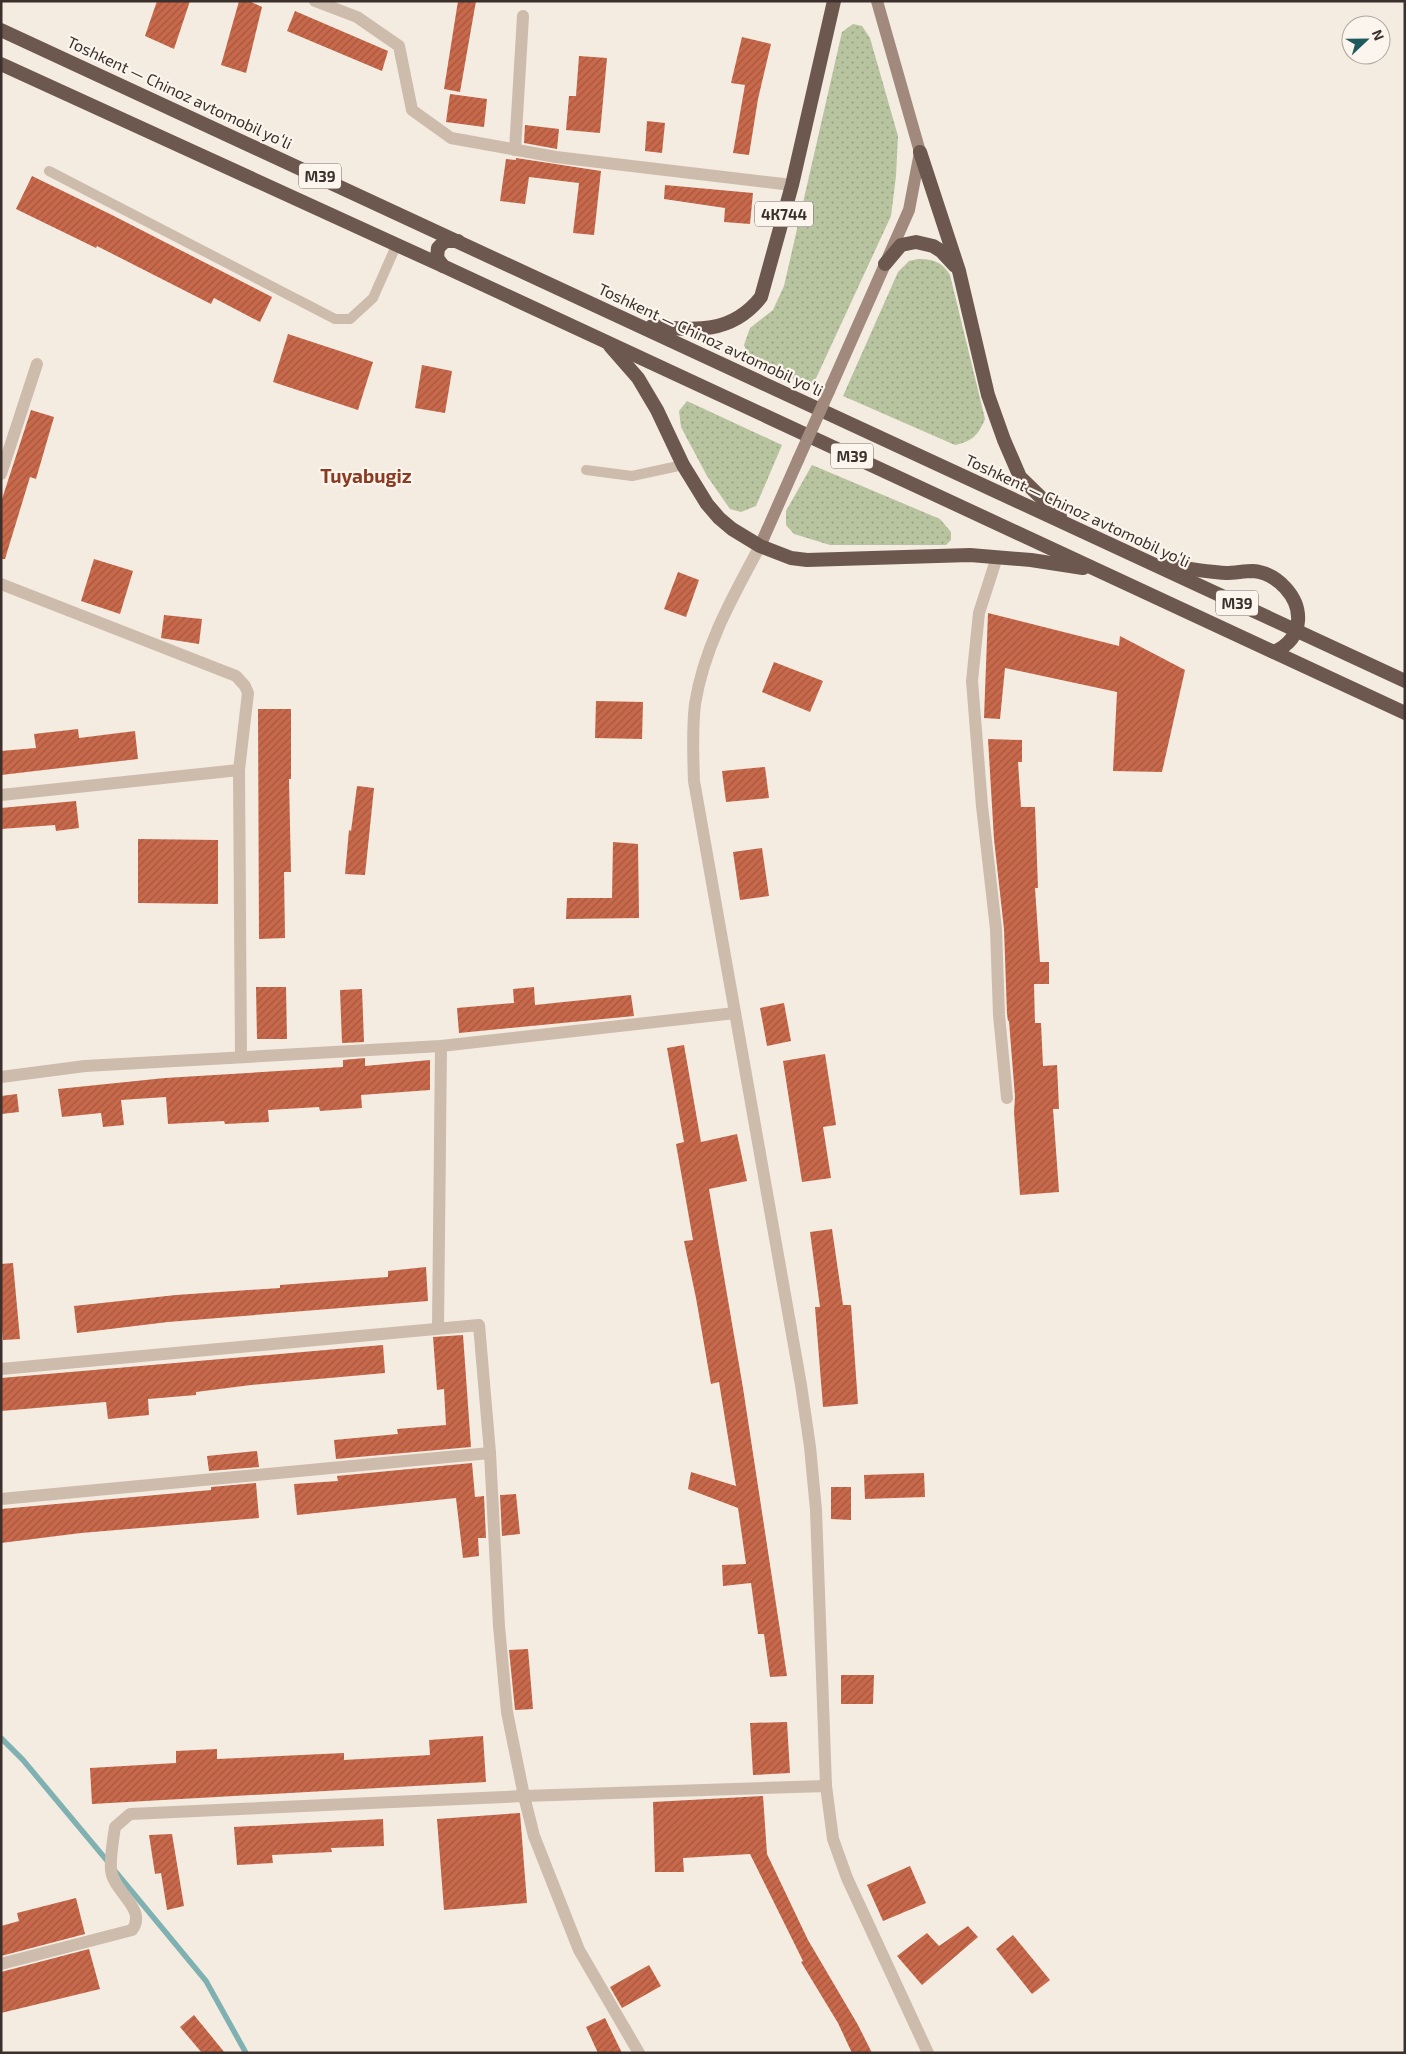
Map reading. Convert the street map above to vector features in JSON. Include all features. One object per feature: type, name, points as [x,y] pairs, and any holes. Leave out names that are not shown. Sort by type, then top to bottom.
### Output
[{"type":"highway","name":"4К744","points":[[639,325],[679,330],[711,328],[740,318],[761,297],[792,185],[834,1]]},
{"type":"highway","name":"Toshkent — Chinoz avtomobil yoʻli","points":[[1,30],[1405,681]]},
{"type":"highway","name":"M39","points":[[1,64],[443,266],[1405,713]]},
{"type":"highway","points":[[920,152],[959,271],[988,395],[1020,477],[1070,525]]},
{"type":"highway","points":[[443,266],[437,258],[438,248],[445,241],[458,241]]},
{"type":"highway","points":[[885,264],[901,245],[916,242],[933,246],[941,251],[959,271]]},
{"type":"highway","points":[[606,342],[638,378],[657,410],[683,466],[707,504],[732,529],[760,546],[791,558],[807,560],[970,555],[1031,560],[1099,570]]},
{"type":"highway","points":[[1152,564],[1226,573],[1255,571],[1281,584],[1292,597],[1298,616],[1297,630],[1283,648],[1274,652]]},
{"type":"main road","points":[[760,546],[909,210],[920,152],[877,1]]},
{"type":"street","points":[[315,1],[357,16],[398,46],[412,110],[451,138],[556,157],[792,185]]},
{"type":"street","points":[[515,150],[523,16]]},
{"type":"street","points":[[1,474],[37,364]]},
{"type":"street","points":[[760,546],[710,644],[695,704],[693,729],[694,781],[802,1384],[816,1510],[826,1786],[833,1839],[847,1878],[928,2053]]},
{"type":"street","points":[[997,557],[979,612],[972,681],[982,806],[996,930],[999,1015],[1007,1098]]},
{"type":"street","points":[[1,584],[236,676],[245,686],[248,693],[238,770],[241,1057]]},
{"type":"street","points":[[1,795],[238,770]]},
{"type":"street","points":[[1,1077],[84,1066],[441,1046],[735,1013]]},
{"type":"street","points":[[438,1328],[441,1046]]},
{"type":"street","points":[[1,1369],[479,1325],[490,1453],[499,1626],[506,1703],[524,1796],[534,1836],[578,1950],[638,2053]]},
{"type":"street","points":[[1,1499],[490,1453]]},
{"type":"street","points":[[1,1964],[132,1930],[138,1923],[138,1914],[126,1899],[111,1871],[114,1827],[130,1814],[524,1796],[826,1786]]},
{"type":"lane","points":[[49,171],[335,319],[350,318],[373,298],[396,246]]},
{"type":"lane","points":[[586,470],[632,476],[683,466]]},
{"type":"green space","points":[[853,24],[862,26],[870,38],[898,136],[896,176],[891,216],[812,387],[749,359],[744,345],[750,328],[773,310],[784,286],[842,32]]},
{"type":"green space","points":[[918,259],[937,262],[950,275],[985,419],[974,437],[966,442],[955,445],[843,396],[898,272],[909,261]]},
{"type":"green space","points":[[687,401],[782,445],[756,506],[741,512],[730,509],[707,476],[681,427],[679,411]]},
{"type":"green space","points":[[812,465],[940,519],[951,532],[951,540],[946,545],[830,545],[794,534],[786,525],[786,511]]},
{"type":"building","points":[[157,1],[190,1],[174,49],[145,36]]},
{"type":"building","points":[[239,1],[249,1],[262,7],[246,73],[221,65]]},
{"type":"building","points":[[458,1],[476,1],[460,92],[444,89]]},
{"type":"building","points":[[295,11],[388,51],[382,71],[287,31]]},
{"type":"building","points":[[742,37],[771,44],[758,99],[749,155],[733,153],[745,85],[731,83]]},
{"type":"building","points":[[579,56],[607,58],[600,133],[566,130],[569,96],[576,96]]},
{"type":"building","points":[[450,94],[487,99],[484,127],[446,122]]},
{"type":"building","points":[[647,121],[665,123],[662,153],[645,151]]},
{"type":"building","points":[[525,125],[559,129],[557,149],[524,143]]},
{"type":"building","points":[[516,158],[601,171],[594,235],[573,233],[579,183],[529,177],[525,204],[500,201],[506,159],[516,160]]},
{"type":"building","points":[[32,176],[272,297],[260,322],[214,298],[211,304],[97,246],[96,248],[16,209]]},
{"type":"building","points":[[665,185],[753,193],[750,224],[724,222],[725,208],[664,199]]},
{"type":"building","points":[[288,334],[373,362],[358,410],[273,382]]},
{"type":"building","points":[[422,365],[452,371],[445,413],[415,408]]},
{"type":"building","points":[[31,410],[54,417],[36,479],[30,477],[5,559],[1,559],[1,502]]},
{"type":"building","points":[[94,559],[133,571],[120,614],[81,601]]},
{"type":"building","points":[[678,572],[699,580],[686,617],[664,609]]},
{"type":"building","points":[[988,613],[1119,646],[1120,636],[1185,670],[1162,772],[1113,771],[1117,692],[1005,668],[1000,719],[984,718]]},
{"type":"building","points":[[164,615],[202,619],[199,644],[161,638]]},
{"type":"building","points":[[774,662],[823,681],[810,712],[762,692]]},
{"type":"building","points":[[596,701],[643,702],[642,739],[595,738]]},
{"type":"building","points":[[258,709],[291,709],[291,779],[289,779],[291,872],[284,872],[285,938],[259,939]]},
{"type":"building","points":[[78,729],[79,738],[135,731],[138,759],[1,775],[1,751],[36,748],[34,734]]},
{"type":"building","points":[[988,739],[1022,740],[1022,762],[1018,762],[1021,807],[1035,807],[1038,888],[1035,888],[1040,962],[1049,962],[1049,984],[1034,984],[1035,1023],[1041,1023],[1043,1066],[1057,1065],[1059,1109],[1053,1109],[1059,1192],[1020,1195],[1014,1112],[1015,1097],[1007,1014],[1004,929],[994,839]]},
{"type":"building","points":[[765,767],[769,798],[726,802],[722,771]]},
{"type":"building","points":[[357,786],[374,788],[365,875],[345,874],[349,830],[351,831]]},
{"type":"building","points":[[76,801],[79,828],[56,831],[55,825],[1,829],[1,808]]},
{"type":"building","points":[[138,839],[218,840],[218,904],[138,903]]},
{"type":"building","points":[[613,842],[638,844],[639,918],[566,919],[567,898],[612,898]]},
{"type":"building","points":[[762,848],[769,896],[740,900],[733,852]]},
{"type":"building","points":[[256,987],[286,987],[287,1039],[257,1039]]},
{"type":"building","points":[[534,987],[535,1005],[631,995],[634,1016],[459,1033],[457,1008],[514,1003],[513,989]]},
{"type":"building","points":[[362,989],[364,1042],[342,1043],[340,990]]},
{"type":"building","points":[[784,1003],[791,1041],[767,1046],[760,1008]]},
{"type":"building","points":[[684,1045],[701,1142],[737,1134],[747,1181],[709,1189],[743,1388],[787,1676],[770,1677],[764,1634],[758,1634],[751,1583],[723,1586],[722,1565],[746,1564],[738,1508],[688,1489],[691,1472],[736,1486],[719,1382],[711,1384],[684,1241],[693,1240],[676,1144],[684,1142],[667,1048]]},
{"type":"building","points":[[825,1054],[836,1125],[823,1127],[831,1178],[802,1182],[783,1061]]},
{"type":"building","points":[[365,1058],[365,1066],[430,1060],[430,1090],[361,1095],[362,1108],[320,1111],[319,1107],[268,1110],[269,1122],[225,1124],[224,1121],[168,1124],[166,1097],[121,1100],[124,1125],[103,1127],[101,1113],[62,1117],[58,1089],[165,1078],[343,1067],[343,1060]]},
{"type":"building","points":[[17,1094],[19,1112],[1,1114],[1,1096]]},
{"type":"building","points":[[832,1229],[843,1305],[851,1305],[858,1404],[823,1407],[815,1307],[820,1307],[810,1232]]},
{"type":"building","points":[[13,1263],[20,1339],[3,1340],[1,1264]]},
{"type":"building","points":[[426,1267],[428,1301],[168,1322],[77,1333],[74,1306],[176,1295],[280,1288],[280,1285],[388,1277],[388,1271]]},
{"type":"building","points":[[463,1335],[471,1447],[336,1459],[334,1440],[398,1434],[397,1429],[446,1425],[444,1389],[437,1390],[433,1337]]},
{"type":"building","points":[[383,1345],[385,1373],[251,1385],[196,1392],[196,1395],[148,1399],[149,1415],[108,1419],[106,1402],[1,1411],[1,1378]]},
{"type":"building","points":[[257,1451],[259,1467],[209,1471],[207,1456]]},
{"type":"building","points":[[472,1463],[475,1497],[484,1496],[486,1538],[478,1538],[479,1556],[463,1558],[456,1498],[297,1515],[294,1484],[338,1481],[337,1476]]},
{"type":"building","points":[[924,1473],[925,1497],[865,1499],[864,1475]]},
{"type":"building","points":[[256,1483],[259,1518],[81,1533],[1,1543],[1,1509],[211,1490],[211,1487]]},
{"type":"building","points":[[831,1487],[851,1487],[851,1520],[831,1519]]},
{"type":"building","points":[[516,1494],[520,1534],[502,1536],[500,1495]]},
{"type":"building","points":[[528,1649],[533,1709],[515,1710],[509,1650]]},
{"type":"building","points":[[841,1675],[874,1675],[873,1704],[841,1704]]},
{"type":"building","points":[[787,1722],[790,1773],[753,1775],[750,1723]]},
{"type":"building","points":[[483,1736],[486,1782],[92,1804],[90,1768],[176,1763],[176,1751],[217,1749],[217,1759],[344,1753],[344,1760],[430,1755],[429,1740]]},
{"type":"building","points":[[763,1796],[767,1854],[808,1940],[858,2025],[872,2053],[852,2053],[838,2023],[801,1962],[803,1961],[750,1854],[683,1858],[684,1872],[655,1872],[653,1802]]},
{"type":"building","points":[[520,1813],[527,1903],[444,1910],[437,1819]]},
{"type":"building","points":[[383,1819],[384,1846],[331,1848],[332,1852],[272,1855],[273,1863],[237,1865],[234,1827]]},
{"type":"building","points":[[172,1834],[184,1906],[167,1910],[161,1873],[155,1874],[149,1835]]},
{"type":"building","points":[[910,1866],[926,1903],[883,1921],[867,1885]]},
{"type":"building","points":[[76,1898],[85,1934],[1,1956],[1,1926],[19,1921],[17,1913]]},
{"type":"building","points":[[968,1926],[978,1937],[922,1985],[897,1956],[927,1933],[939,1946]]},
{"type":"building","points":[[1013,1935],[1050,1980],[1032,1994],[996,1949]]},
{"type":"building","points":[[89,1949],[100,1989],[1,2013],[1,1972]]},
{"type":"building","points":[[649,1965],[661,1986],[622,2008],[610,1987]]},
{"type":"building","points":[[194,2015],[225,2053],[202,2053],[180,2027]]},
{"type":"building","points":[[605,2018],[622,2053],[598,2053],[586,2027]]},
{"type":"waterway","points":[[1,1738],[23,1760],[109,1863]]},
{"type":"waterway","points":[[115,1871],[206,1981],[246,2053]]},
{"type":"district","name":"Tuyabugiz","points":[[366,475]]}]
